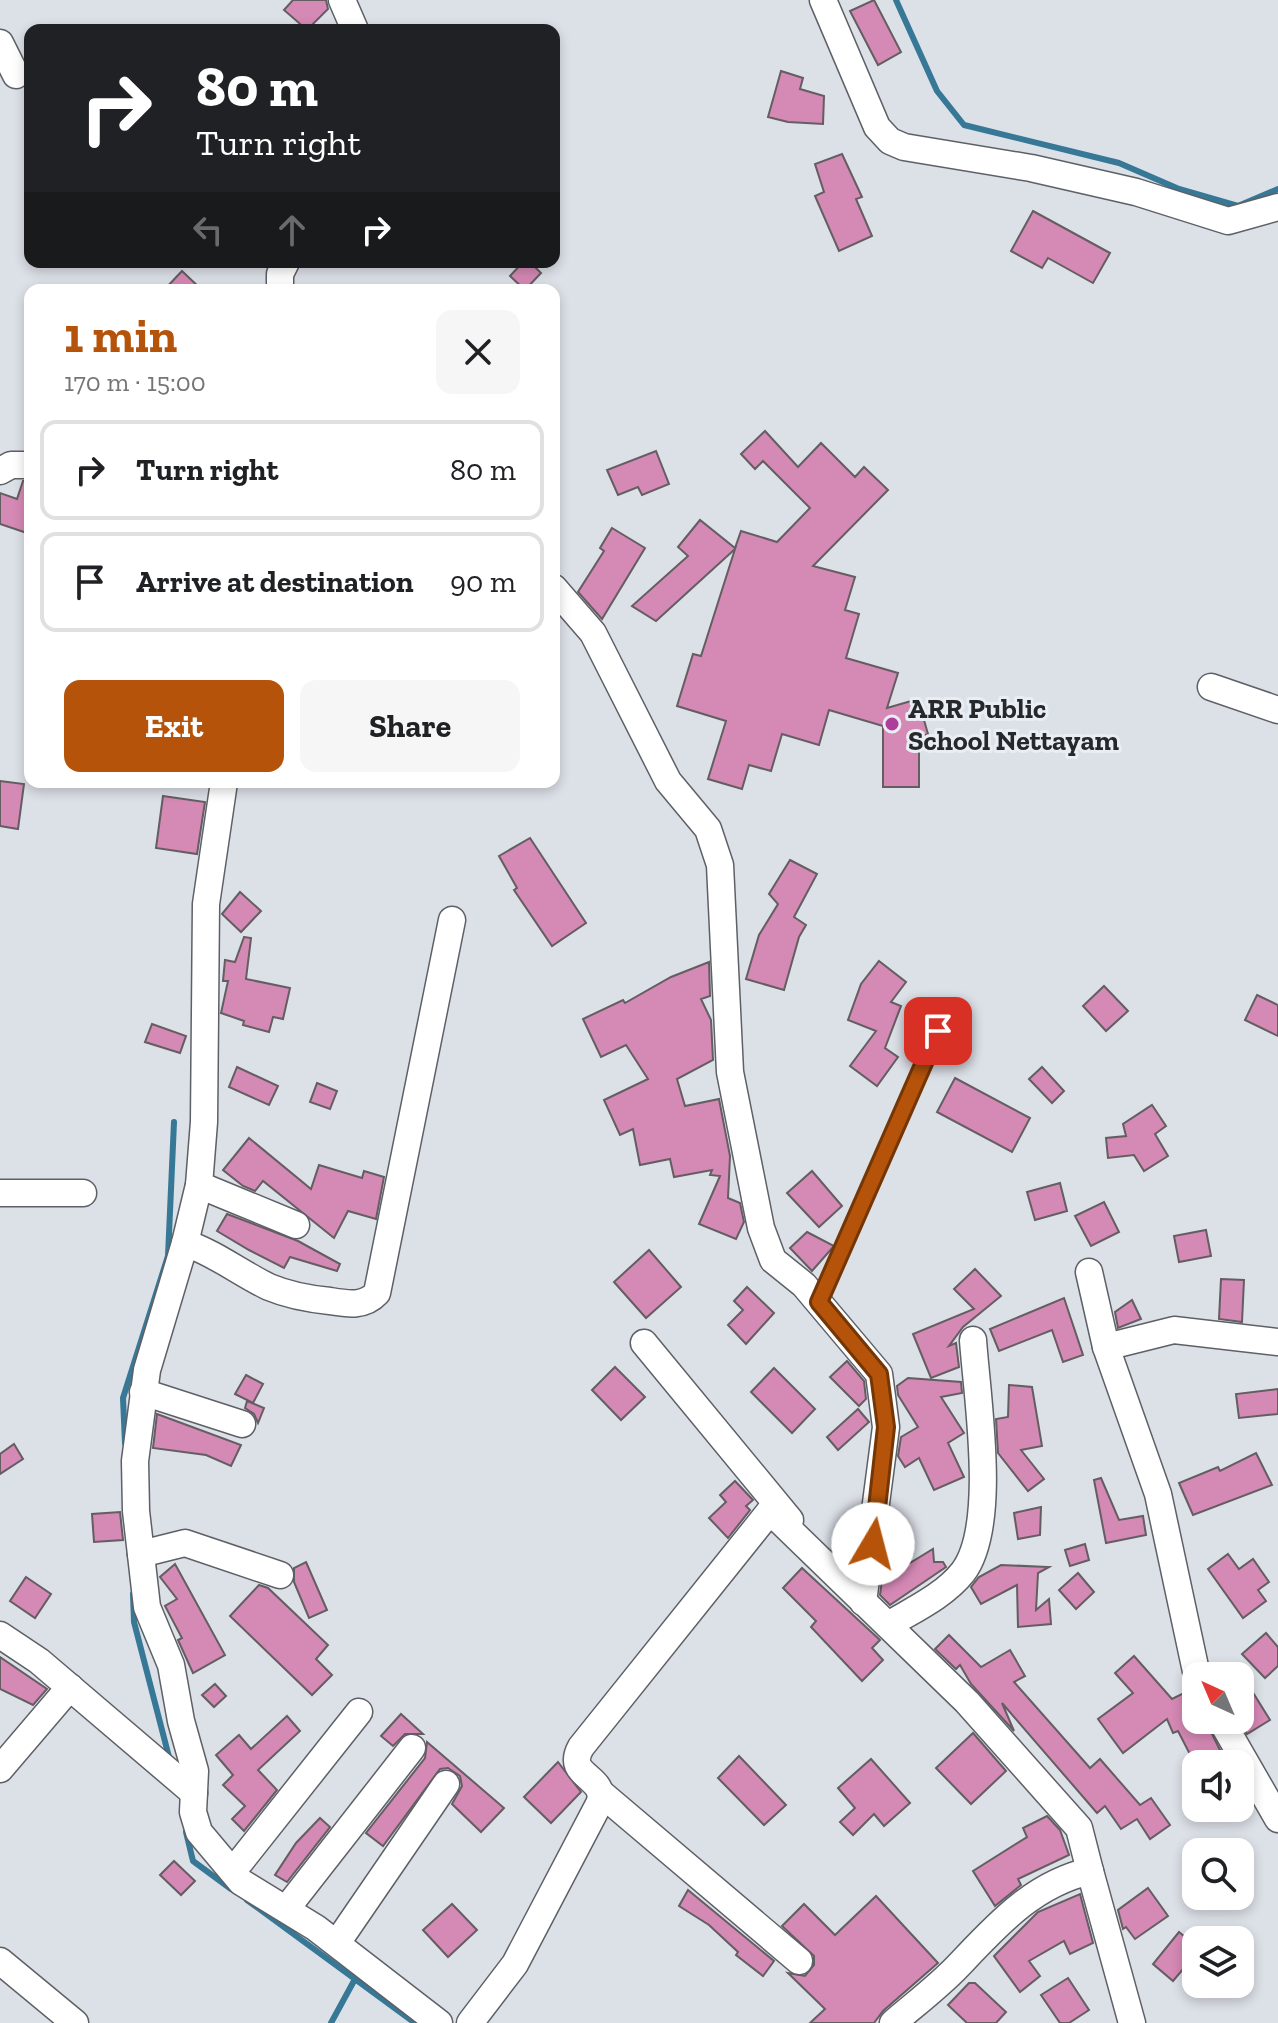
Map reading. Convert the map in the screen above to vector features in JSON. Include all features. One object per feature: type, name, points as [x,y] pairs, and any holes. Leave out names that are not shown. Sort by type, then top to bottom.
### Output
[{"type":"street","points":[[342,0],[352,24]]},
{"type":"street","points":[[823,0],[877,127],[890,141],[920,151],[1031,168],[1136,192],[1228,221],[1278,207]]},
{"type":"street","points":[[0,43],[16,75]]},
{"type":"street","points":[[0,471],[11,465],[24,465]]},
{"type":"street","points":[[560,595],[593,633],[668,781],[708,829],[720,865],[730,1072],[761,1228],[773,1260],[819,1302],[879,1374],[886,1427],[863,1602]]},
{"type":"street","points":[[1211,687],[1278,710]]},
{"type":"street","points":[[223,788],[206,904],[204,1122],[199,1185],[143,1392],[135,1461],[147,1607],[171,1665],[195,1771],[193,1812],[199,1832],[241,1882],[287,1908],[337,1943],[439,2023]]},
{"type":"street","points":[[185,1243],[203,1249],[272,1288],[306,1298],[357,1304],[371,1300],[377,1293],[452,920]]},
{"type":"street","points":[[199,1185],[296,1225]]},
{"type":"street","points":[[0,1193],[83,1193]]},
{"type":"street","points":[[1089,1272],[1106,1347],[1158,1494],[1194,1662]]},
{"type":"street","points":[[1106,1347],[1174,1330],[1278,1342]]},
{"type":"street","points":[[888,1625],[941,1593],[963,1571],[979,1542],[983,1471],[973,1340]]},
{"type":"street","points":[[644,1343],[836,1575]]},
{"type":"street","points":[[143,1392],[242,1424]]},
{"type":"street","points":[[799,1961],[602,1794],[577,1765],[576,1756],[770,1511],[967,1702],[1079,1828],[1132,2023]]},
{"type":"street","points":[[141,1554],[185,1543],[280,1575]]},
{"type":"street","points":[[0,1635],[70,1687],[194,1793]]},
{"type":"street","points":[[0,1769],[70,1687]]},
{"type":"street","points":[[233,1871],[359,1712]]},
{"type":"street","points":[[1232,1734],[1270,1784],[1278,1819]]},
{"type":"street","points":[[287,1908],[412,1748]]},
{"type":"street","points":[[337,1943],[446,1784]]},
{"type":"street","points":[[470,2023],[515,1964],[602,1794]]},
{"type":"street","points":[[893,2023],[957,1968],[992,1927],[1062,1877],[1090,1871]]},
{"type":"street","points":[[0,1961],[75,2023]]},
{"type":"lane","points":[[819,1302],[938,1031]]},
{"type":"building","points":[[293,0],[326,0],[328,9],[313,24],[300,24],[284,10]]},
{"type":"building","points":[[874,0],[901,52],[878,65],[850,11]]},
{"type":"building","points":[[781,71],[803,78],[800,89],[824,96],[823,124],[788,122],[768,117]]},
{"type":"building","points":[[842,154],[862,197],[856,199],[872,236],[839,251],[815,196],[824,192],[815,164]]},
{"type":"building","points":[[1033,211],[1110,253],[1093,283],[1048,258],[1042,268],[1011,251]]},
{"type":"building","points":[[517,268],[536,268],[541,273],[531,284],[519,284],[510,276]]},
{"type":"building","points":[[182,271],[196,284],[170,284]]},
{"type":"building","points":[[765,431],[798,467],[821,443],[855,477],[864,467],[888,490],[813,566],[855,577],[845,610],[859,614],[846,658],[898,673],[887,708],[918,699],[928,734],[919,737],[919,787],[883,787],[883,726],[829,710],[819,745],[782,734],[771,771],[749,765],[742,789],[708,779],[726,721],[677,706],[693,654],[701,656],[735,549],[656,621],[632,606],[688,556],[678,547],[700,520],[735,548],[741,531],[777,542],[810,508],[763,461],[755,469],[741,454]]},
{"type":"building","points":[[656,451],[669,484],[642,495],[638,487],[618,495],[607,470]]},
{"type":"building","points":[[24,481],[24,532],[0,524],[0,493],[17,499]]},
{"type":"building","points":[[612,528],[645,548],[602,619],[578,592],[604,551],[600,548]]},
{"type":"building","points":[[0,781],[24,784],[18,829],[0,826]]},
{"type":"building","points":[[163,796],[205,802],[197,854],[156,848]]},
{"type":"building","points":[[530,838],[586,923],[552,946],[514,890],[517,888],[499,856]]},
{"type":"building","points":[[790,860],[817,874],[794,917],[806,925],[799,937],[784,990],[746,979],[759,935],[778,904],[769,894]]},
{"type":"building","points":[[240,892],[261,911],[241,932],[222,914]]},
{"type":"building","points":[[244,937],[251,938],[246,979],[290,988],[283,1019],[273,1017],[269,1032],[243,1025],[244,1021],[221,1013],[228,981],[223,981],[225,960],[235,962]]},
{"type":"building","points":[[879,961],[906,982],[891,1002],[901,1006],[885,1048],[898,1057],[877,1086],[850,1066],[876,1031],[848,1020],[861,984]]},
{"type":"building","points":[[709,962],[710,996],[701,999],[711,1020],[713,1060],[677,1079],[685,1106],[719,1099],[730,1156],[728,1198],[740,1203],[744,1222],[736,1239],[699,1224],[720,1176],[710,1175],[712,1170],[674,1177],[670,1159],[640,1165],[633,1129],[620,1135],[604,1100],[648,1079],[626,1045],[601,1057],[583,1019],[623,1000],[625,1003],[671,977]]},
{"type":"building","points":[[1104,986],[1128,1011],[1106,1031],[1083,1006]]},
{"type":"building","points":[[1257,995],[1278,1005],[1278,1036],[1245,1020]]},
{"type":"building","points":[[152,1024],[186,1036],[180,1053],[145,1042]]},
{"type":"building","points":[[237,1067],[278,1086],[269,1105],[229,1087]]},
{"type":"building","points":[[1042,1067],[1064,1091],[1052,1103],[1029,1079]]},
{"type":"building","points":[[955,1078],[1030,1118],[1012,1152],[937,1112]]},
{"type":"building","points":[[317,1083],[337,1091],[330,1109],[310,1102]]},
{"type":"building","points":[[1152,1105],[1166,1126],[1155,1134],[1168,1156],[1144,1171],[1134,1155],[1108,1158],[1106,1138],[1126,1136],[1123,1124]]},
{"type":"building","points":[[249,1138],[311,1189],[319,1165],[362,1178],[364,1171],[384,1177],[376,1219],[348,1211],[334,1238],[263,1181],[255,1191],[243,1186],[223,1170]]},
{"type":"building","points":[[812,1171],[842,1206],[819,1227],[787,1193]]},
{"type":"building","points":[[1060,1183],[1067,1211],[1035,1220],[1027,1192]]},
{"type":"building","points":[[1104,1202],[1119,1232],[1091,1246],[1075,1216]]},
{"type":"building","points":[[227,1214],[298,1241],[340,1264],[337,1271],[290,1257],[284,1268],[249,1250],[217,1231]]},
{"type":"building","points":[[1206,1230],[1211,1256],[1179,1262],[1174,1236]]},
{"type":"building","points":[[807,1232],[834,1246],[812,1271],[790,1248]]},
{"type":"building","points":[[649,1250],[681,1287],[646,1318],[614,1282]]},
{"type":"building","points":[[975,1269],[1001,1296],[963,1327],[949,1346],[956,1343],[959,1367],[931,1378],[913,1334],[974,1309],[954,1289]]},
{"type":"building","points":[[1221,1279],[1244,1280],[1242,1322],[1219,1319]]},
{"type":"building","points":[[747,1287],[774,1313],[746,1344],[728,1325],[743,1310],[734,1301]]},
{"type":"building","points":[[1064,1298],[1083,1355],[1063,1362],[1052,1330],[999,1351],[990,1329]]},
{"type":"building","points":[[1132,1300],[1141,1319],[1118,1328],[1115,1312]]},
{"type":"building","points":[[847,1361],[864,1381],[866,1399],[859,1406],[830,1377]]},
{"type":"building","points":[[615,1367],[645,1397],[621,1420],[592,1390]]},
{"type":"building","points":[[774,1368],[815,1409],[792,1433],[751,1392]]},
{"type":"building","points":[[246,1375],[263,1384],[253,1403],[235,1394]]},
{"type":"building","points":[[908,1378],[961,1382],[962,1393],[941,1397],[964,1433],[948,1443],[964,1477],[934,1490],[919,1458],[905,1467],[898,1456],[901,1437],[918,1427],[898,1395],[897,1386]]},
{"type":"building","points":[[1009,1385],[1032,1387],[1042,1446],[1021,1450],[1044,1479],[1028,1491],[998,1453],[996,1419],[1008,1417]]},
{"type":"building","points":[[1278,1389],[1278,1414],[1239,1418],[1236,1394]]},
{"type":"building","points":[[247,1401],[264,1408],[258,1423],[254,1414],[245,1408]]},
{"type":"building","points":[[858,1409],[869,1422],[838,1450],[827,1437]]},
{"type":"building","points":[[157,1414],[241,1445],[231,1466],[206,1455],[153,1448]]},
{"type":"building","points":[[14,1444],[23,1459],[0,1474],[0,1454]]},
{"type":"building","points":[[1256,1453],[1272,1485],[1193,1515],[1179,1483],[1218,1467],[1220,1471]]},
{"type":"building","points":[[1101,1478],[1119,1520],[1143,1516],[1146,1535],[1106,1543],[1094,1480]]},
{"type":"building","points":[[735,1481],[753,1500],[746,1506],[750,1510],[728,1538],[709,1518],[726,1502],[720,1495]]},
{"type":"building","points":[[1041,1507],[1040,1535],[1018,1539],[1014,1513]]},
{"type":"building","points":[[120,1512],[123,1540],[94,1542],[92,1514]]},
{"type":"building","points":[[1085,1544],[1089,1560],[1070,1566],[1065,1550]]},
{"type":"building","points":[[933,1549],[934,1562],[943,1562],[946,1567],[890,1605],[880,1595],[882,1580]]},
{"type":"building","points":[[1228,1554],[1239,1569],[1253,1559],[1269,1582],[1258,1590],[1266,1601],[1243,1618],[1208,1569]]},
{"type":"building","points":[[306,1562],[327,1610],[309,1618],[294,1582],[294,1568]]},
{"type":"building","points":[[175,1564],[225,1655],[193,1673],[178,1640],[182,1638],[165,1606],[177,1599],[160,1577]]},
{"type":"building","points":[[1001,1565],[1049,1567],[1038,1573],[1036,1610],[1049,1599],[1051,1624],[1018,1627],[1017,1585],[981,1604],[971,1587],[979,1577]]},
{"type":"building","points":[[802,1568],[880,1640],[872,1648],[883,1660],[862,1681],[811,1627],[816,1621],[783,1588]]},
{"type":"building","points":[[1078,1573],[1094,1592],[1076,1609],[1059,1590]]},
{"type":"building","points":[[26,1577],[51,1594],[35,1618],[10,1601]]},
{"type":"building","points":[[259,1585],[268,1588],[328,1645],[316,1659],[332,1675],[312,1695],[230,1616]]},
{"type":"building","points":[[1266,1633],[1278,1647],[1278,1666],[1265,1678],[1254,1667],[1254,1662],[1250,1662],[1242,1654]]},
{"type":"building","points":[[949,1635],[981,1667],[1010,1650],[1025,1676],[1014,1682],[1090,1768],[1100,1759],[1140,1805],[1151,1798],[1170,1825],[1150,1839],[1137,1819],[1121,1829],[1105,1806],[1097,1813],[1002,1703],[1014,1731],[971,1684],[960,1665],[956,1669],[935,1649]]},
{"type":"building","points":[[1134,1656],[1172,1699],[1182,1694],[1182,1734],[1212,1734],[1220,1750],[1188,1750],[1178,1731],[1173,1733],[1167,1719],[1123,1753],[1098,1719],[1133,1693],[1115,1673]]},
{"type":"building","points":[[0,1657],[47,1689],[33,1705],[0,1689]]},
{"type":"building","points":[[215,1684],[226,1696],[214,1707],[202,1695]]},
{"type":"building","points":[[1254,1694],[1270,1720],[1254,1730]]},
{"type":"building","points":[[401,1714],[423,1734],[405,1734],[393,1746],[381,1736]]},
{"type":"building","points":[[287,1716],[300,1731],[258,1770],[277,1790],[244,1831],[232,1819],[245,1806],[223,1785],[233,1775],[216,1755],[239,1735],[251,1749]]},
{"type":"building","points":[[973,1733],[1006,1771],[971,1804],[936,1768]]},
{"type":"building","points":[[427,1742],[504,1808],[481,1832],[452,1804],[462,1786],[460,1776],[448,1768],[440,1769],[383,1846],[366,1833],[425,1758]]},
{"type":"building","points":[[739,1756],[786,1805],[764,1825],[718,1778]]},
{"type":"building","points":[[871,1759],[910,1803],[884,1826],[874,1814],[853,1835],[840,1822],[855,1808],[838,1788]]},
{"type":"building","points":[[558,1762],[581,1792],[551,1823],[524,1797]]},
{"type":"building","points":[[1047,1816],[1060,1830],[1069,1855],[1018,1879],[1021,1885],[995,1906],[973,1871],[1027,1837],[1023,1828]]},
{"type":"building","points":[[320,1818],[330,1827],[287,1882],[275,1875],[296,1843]]},
{"type":"building","points":[[174,1861],[195,1881],[181,1895],[160,1875]]},
{"type":"building","points":[[1148,1888],[1168,1916],[1135,1939],[1126,1927],[1123,1929],[1118,1910]]},
{"type":"building","points":[[688,1890],[774,1961],[763,1976],[736,1955],[738,1952],[709,1925],[679,1906]]},
{"type":"building","points":[[1080,1894],[1093,1943],[1070,1954],[1064,1941],[1029,1961],[1040,1976],[1020,1992],[994,1956],[1038,1912]]},
{"type":"building","points":[[876,1896],[938,1963],[883,2011],[874,2023],[810,2023],[825,2009],[788,1973],[805,1976],[814,1965],[814,1956],[782,1926],[804,1904],[835,1935]]},
{"type":"building","points":[[452,1904],[477,1930],[448,1957],[423,1930]]},
{"type":"building","points":[[1179,1932],[1182,1934],[1182,1970],[1173,1981],[1153,1964]]},
{"type":"building","points":[[1068,1978],[1089,2010],[1069,2023],[1060,2023],[1041,1995]]},
{"type":"building","points":[[969,1983],[975,1983],[1006,2012],[996,2023],[967,2023],[948,2005]]},
{"type":"waterway","points":[[896,0],[937,91],[964,125],[1119,163],[1179,189],[1238,206],[1278,189]]},
{"type":"waterway","points":[[125,1443],[123,1398],[168,1256],[174,1122]]},
{"type":"waterway","points":[[133,1594],[134,1622],[169,1757]]},
{"type":"waterway","points":[[186,1832],[193,1861],[231,1889]]},
{"type":"waterway","points":[[247,1900],[415,2023]]},
{"type":"waterway","points":[[331,2023],[355,1979]]},
{"type":"place","name":"ARR Public School Nettayam","points":[[892,724]]},
{"type":"route","points":[[873,1544],[886,1427],[879,1374],[819,1302],[938,1031]]}]
